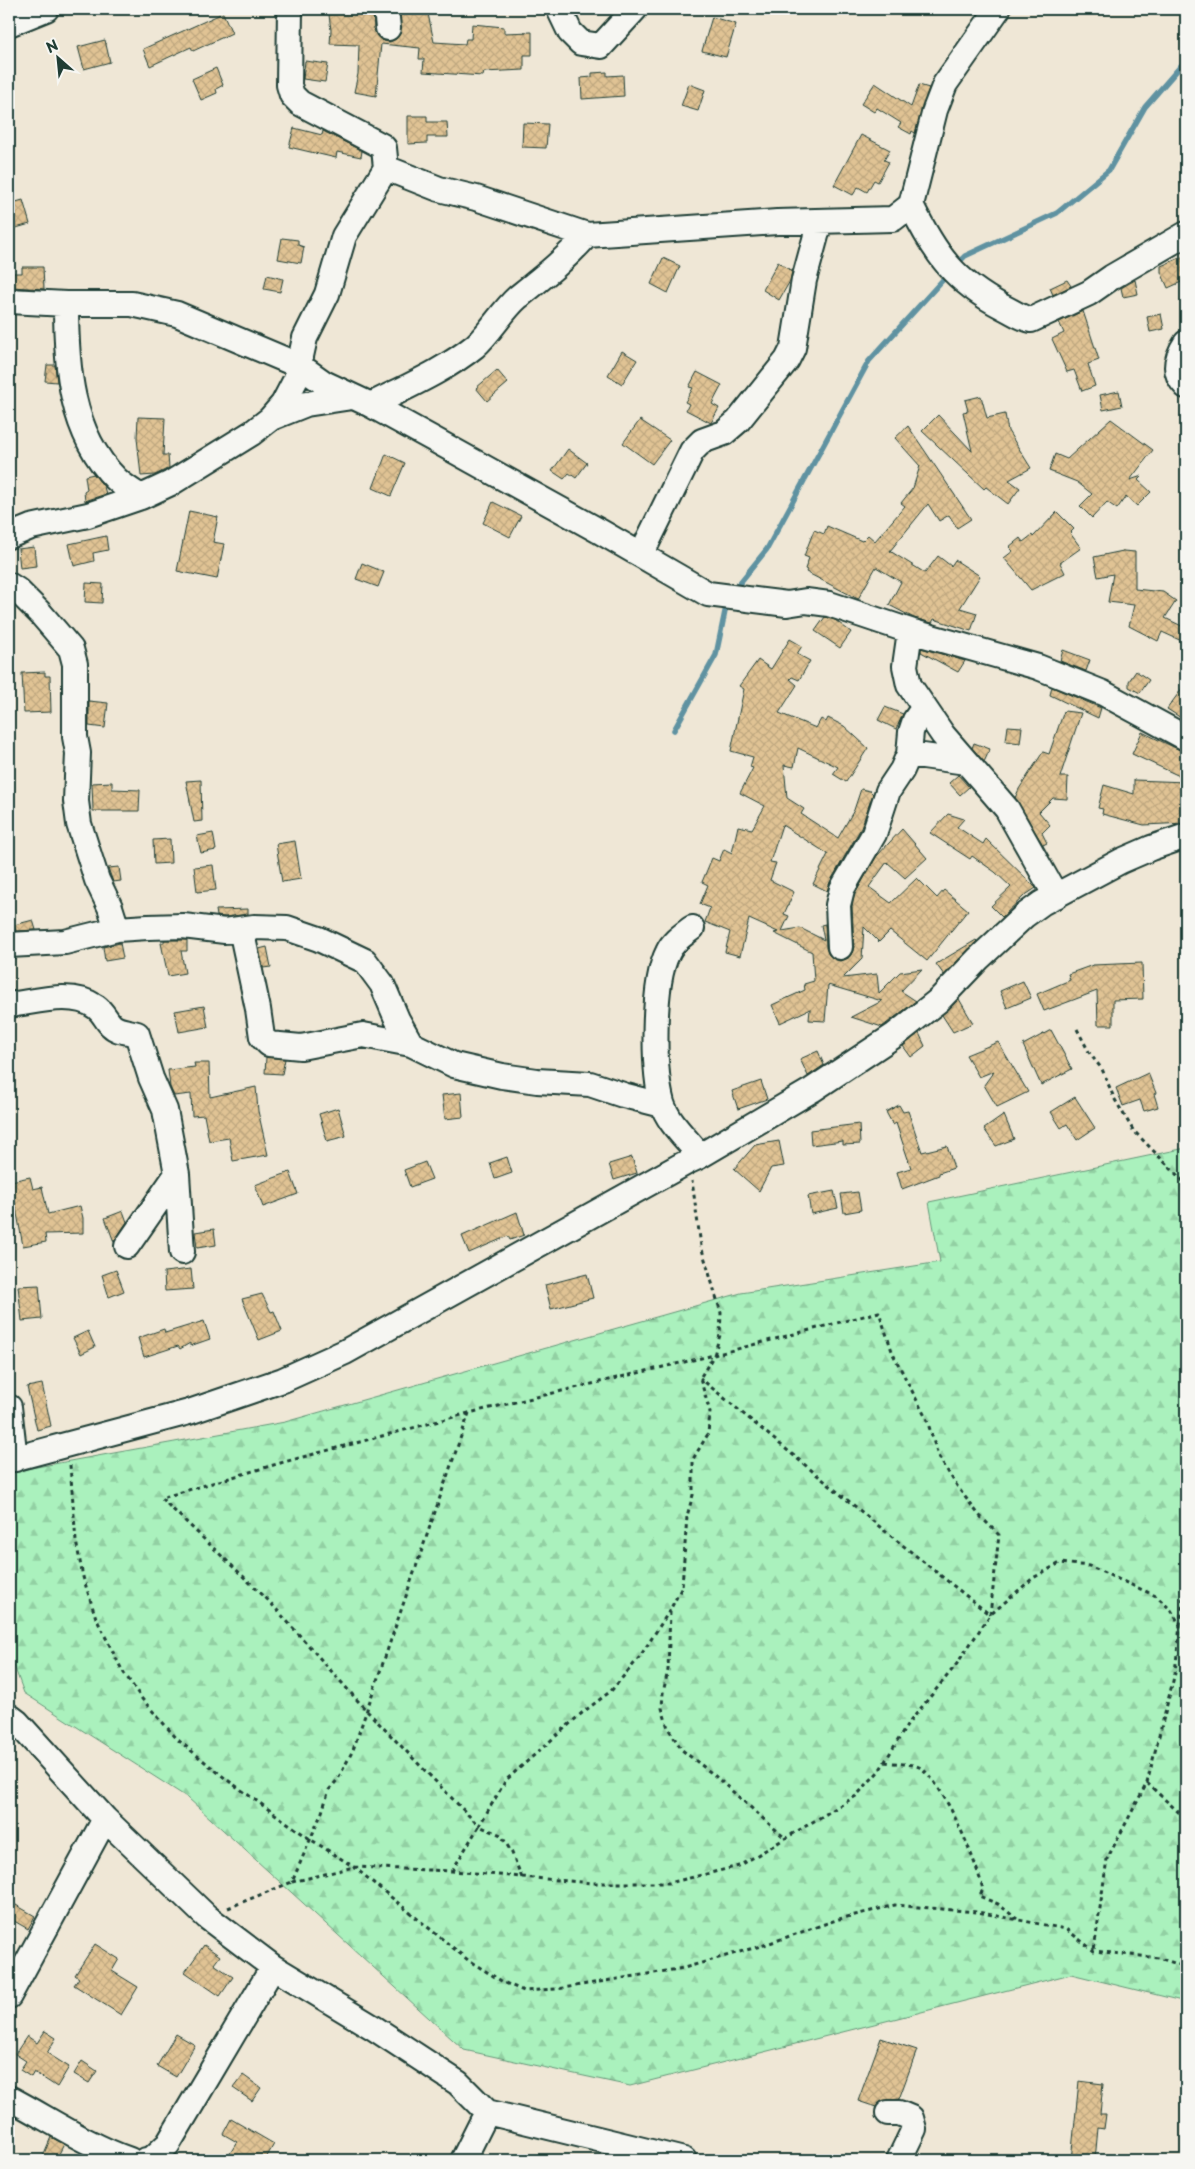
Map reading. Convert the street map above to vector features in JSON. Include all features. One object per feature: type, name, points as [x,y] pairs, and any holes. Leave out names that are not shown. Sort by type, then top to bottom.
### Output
[{"type":"street","points":[[9,24],[46,9]]},
{"type":"street","points":[[270,419],[283,404],[296,379],[305,338],[327,294],[344,236],[386,168],[384,148],[382,146],[300,103],[292,95],[289,85],[290,9]]},
{"type":"street","points":[[560,9],[570,32],[581,43],[600,46],[635,9]]},
{"type":"street","points":[[386,168],[439,189],[476,198],[587,235],[820,220],[893,219],[911,206],[935,110],[945,84],[998,9]]},
{"type":"street","points":[[911,206],[943,260],[959,278],[978,293],[1031,320],[1089,293],[1112,277],[1186,234]]},
{"type":"street","points":[[641,555],[692,450],[702,441],[724,433],[738,420],[787,360],[793,348],[804,280],[820,220]]},
{"type":"street","points":[[9,536],[31,527],[88,515],[141,497],[171,483],[270,419],[306,404],[362,401],[438,370],[476,345],[511,305],[558,266],[587,235]]},
{"type":"street","points":[[9,301],[66,304],[132,304],[177,314],[300,366],[324,383],[362,401],[708,594],[787,604],[806,601],[829,604],[910,631],[1038,667],[1103,693],[1186,738]]},
{"type":"street","points":[[66,304],[66,348],[75,407],[90,447],[116,480],[141,497]]},
{"type":"street","points":[[1186,343],[1179,354],[1176,370],[1180,380],[1186,386]]},
{"type":"street","points":[[9,585],[17,590],[41,614],[71,649],[75,664],[75,737],[78,753],[76,801],[79,824],[97,880],[110,907],[116,929]]},
{"type":"street","points":[[910,631],[905,666],[909,685],[943,735],[1007,809],[1056,896]]},
{"type":"street","points":[[840,947],[838,905],[842,889],[874,834],[888,791],[902,770],[909,754],[911,732],[915,720],[924,707]]},
{"type":"street","points":[[909,754],[966,762]]},
{"type":"street","points":[[9,1406],[12,1460],[189,1412],[283,1380],[345,1352],[694,1158],[812,1090],[895,1034],[938,1000],[971,965],[1024,916],[1042,903],[1121,861],[1186,836]]},
{"type":"street","points":[[9,945],[65,942],[116,929],[183,926],[225,931],[265,927],[287,928],[320,939],[365,961],[382,984],[397,1020],[411,1044]]},
{"type":"street","points":[[692,928],[678,939],[668,951],[658,983],[656,1033],[662,1105],[694,1158]]},
{"type":"street","points":[[241,929],[264,1041],[269,1044],[301,1047],[363,1035],[411,1044],[454,1065],[502,1076],[537,1081],[590,1084],[662,1105]]},
{"type":"street","points":[[9,1005],[66,998],[84,999],[99,1008],[112,1026],[137,1034],[151,1078],[165,1110],[177,1174],[182,1252]]},
{"type":"street","points":[[127,1246],[177,1174]]},
{"type":"street","points":[[9,1716],[17,1722],[105,1820],[207,1917],[272,1967],[374,2028],[458,2083],[487,2112],[684,2160]]},
{"type":"street","points":[[9,1996],[105,1820]]},
{"type":"street","points":[[146,2160],[152,2159],[168,2144],[272,1967]]},
{"type":"street","points":[[9,2098],[102,2151],[130,2160]]},
{"type":"street","points":[[463,2160],[487,2112]]},
{"type":"street","points":[[888,2113],[899,2113],[911,2118],[914,2129],[898,2160]]},
{"type":"path","points":[[1077,1029],[1090,1054],[1102,1069],[1114,1098],[1133,1130],[1186,1184]]},
{"type":"path","points":[[452,1871],[506,1780],[582,1713],[611,1691],[639,1658],[670,1610],[682,1587],[687,1516],[693,1495],[693,1459],[708,1434],[710,1412],[700,1378],[714,1355],[720,1335],[721,1314],[701,1246],[694,1158]]},
{"type":"path","points":[[522,1878],[512,1853],[501,1835],[480,1826],[366,1710],[268,1601],[161,1498],[284,1462],[469,1413],[714,1355],[879,1312],[893,1354],[927,1420],[938,1456],[959,1489],[979,1515],[999,1535],[990,1614]]},
{"type":"path","points":[[700,1378],[880,1527],[990,1614]]},
{"type":"path","points":[[292,1882],[322,1812],[329,1790],[338,1779],[352,1750],[469,1413]]},
{"type":"path","points":[[69,1444],[76,1541],[83,1577],[96,1618],[122,1670],[142,1699],[178,1740],[226,1779],[310,1839],[354,1867],[468,1960],[503,1982],[524,1991],[557,1989],[684,1968],[764,1945],[838,1919],[895,1905],[977,1912],[1066,1929],[1094,1951],[1159,1958],[1186,1967]]},
{"type":"path","points":[[207,1917],[292,1882],[354,1867],[452,1871],[592,1883],[669,1883],[739,1866],[856,1796],[879,1771],[908,1724],[956,1665],[990,1614],[1033,1578],[1060,1563],[1089,1566],[1156,1596],[1171,1610],[1180,1625]]},
{"type":"path","points":[[1094,1951],[1107,1859],[1147,1783],[1175,1673],[1180,1640],[1186,1566]]},
{"type":"path","points":[[670,1610],[668,1670],[662,1708],[668,1728],[682,1750],[714,1775],[785,1838]]},
{"type":"path","points":[[1180,1625],[1186,1620]]},
{"type":"path","points":[[885,1762],[919,1767],[930,1776],[944,1796],[966,1840],[983,1890],[979,1896],[998,1904],[1020,1921]]},
{"type":"path","points":[[1147,1783],[1186,1819]]},
{"type":"green space","points":[[1186,1148],[1186,2002],[1071,1974],[630,2086],[464,2050],[188,1798],[24,1693],[9,1652],[9,1472],[285,1422],[741,1293],[940,1262],[929,1202]]},
{"type":"building","points":[[355,9],[373,9],[374,30],[383,41],[390,42],[400,34],[400,9],[427,9],[434,42],[465,44],[466,39],[471,39],[472,24],[504,27],[504,33],[532,32],[532,55],[524,55],[524,70],[484,72],[483,76],[423,72],[424,59],[419,59],[420,48],[381,44],[376,96],[354,92],[358,74],[359,45],[330,44],[329,15],[355,11]]},
{"type":"building","points":[[223,13],[232,33],[193,51],[191,47],[150,66],[143,49]]},
{"type":"building","points":[[712,17],[736,24],[726,57],[702,51]]},
{"type":"building","points":[[105,40],[110,62],[84,69],[78,47]]},
{"type":"building","points":[[305,61],[328,64],[325,82],[303,79]]},
{"type":"building","points":[[216,68],[223,85],[216,89],[217,93],[201,100],[192,79]]},
{"type":"building","points":[[607,72],[607,76],[623,75],[624,96],[582,99],[581,78],[592,77],[592,73]]},
{"type":"building","points":[[875,83],[911,107],[919,85],[929,88],[915,133],[912,131],[911,134],[898,127],[901,123],[877,108],[874,112],[861,104]]},
{"type":"building","points":[[689,84],[705,90],[698,111],[681,106]]},
{"type":"building","points":[[408,116],[427,116],[427,122],[447,122],[448,137],[427,137],[427,143],[408,144]]},
{"type":"building","points":[[523,123],[548,124],[546,148],[522,147]]},
{"type":"building","points":[[294,128],[322,135],[323,131],[362,151],[361,157],[337,152],[336,158],[289,147]]},
{"type":"building","points":[[861,135],[890,150],[884,160],[889,162],[878,182],[874,180],[867,192],[858,187],[853,195],[834,185]]},
{"type":"building","points":[[23,200],[30,224],[9,230],[9,204]]},
{"type":"building","points":[[282,238],[298,240],[298,245],[304,247],[301,263],[278,259]]},
{"type":"building","points":[[1182,257],[1186,267],[1186,280],[1168,288],[1161,272],[1161,266]]},
{"type":"building","points":[[663,258],[680,266],[668,293],[651,284]]},
{"type":"building","points":[[778,262],[792,271],[790,281],[779,300],[763,290]]},
{"type":"building","points":[[22,267],[43,267],[44,289],[11,287],[10,273],[22,273]]},
{"type":"building","points":[[267,275],[283,279],[280,292],[264,289]]},
{"type":"building","points":[[1067,280],[1071,286],[1053,295],[1050,288]]},
{"type":"building","points":[[1135,280],[1138,294],[1123,297],[1121,288]]},
{"type":"building","points":[[1083,311],[1099,360],[1088,364],[1095,386],[1082,391],[1074,370],[1067,372],[1052,339],[1064,333],[1059,322]]},
{"type":"building","points":[[1161,314],[1164,329],[1150,332],[1147,317]]},
{"type":"building","points":[[622,351],[637,360],[622,384],[608,375]]},
{"type":"building","points":[[47,365],[55,365],[57,382],[45,381]]},
{"type":"building","points":[[497,370],[508,383],[487,401],[476,388]]},
{"type":"building","points":[[697,372],[722,385],[712,404],[719,408],[711,423],[686,410],[689,404],[685,402],[693,388],[689,387]]},
{"type":"building","points":[[1119,391],[1122,406],[1103,410],[1100,395]]},
{"type":"building","points":[[981,396],[987,418],[1005,414],[1008,431],[1031,468],[1009,480],[1020,488],[1008,504],[986,487],[984,489],[922,431],[938,415],[972,451],[963,412],[968,411],[965,400]]},
{"type":"building","points":[[138,417],[165,418],[163,455],[168,455],[169,468],[155,475],[141,476],[137,438]]},
{"type":"building","points":[[1111,419],[1153,450],[1130,480],[1142,476],[1138,480],[1151,492],[1137,506],[1126,496],[1117,509],[1107,502],[1092,518],[1080,506],[1092,494],[1077,482],[1049,471],[1055,454],[1067,459]]},
{"type":"building","points":[[640,420],[670,440],[652,464],[623,443]]},
{"type":"building","points":[[908,426],[971,519],[957,528],[949,515],[939,521],[928,504],[890,551],[925,573],[938,556],[951,566],[955,560],[980,576],[960,608],[977,613],[971,631],[934,619],[932,623],[914,618],[889,605],[901,582],[876,567],[858,599],[806,572],[807,570],[805,569],[809,558],[804,556],[814,530],[824,534],[827,526],[862,541],[868,535],[875,541],[905,506],[901,503],[913,488],[920,466],[895,438]]},
{"type":"building","points":[[568,449],[587,463],[576,478],[569,473],[564,479],[552,471]]},
{"type":"building","points":[[386,454],[405,463],[391,496],[373,488]]},
{"type":"building","points":[[94,474],[104,487],[106,494],[85,501],[84,492],[87,490],[85,476]]},
{"type":"building","points":[[493,502],[521,516],[510,537],[483,523]]},
{"type":"building","points":[[189,511],[218,517],[213,542],[224,544],[217,579],[177,571]]},
{"type":"building","points":[[1057,512],[1074,529],[1070,533],[1081,548],[1060,563],[1065,573],[1031,590],[1004,558],[1013,551],[1009,547],[1020,538],[1023,542],[1032,535],[1033,537]]},
{"type":"building","points":[[106,536],[108,550],[93,553],[94,561],[74,566],[69,544]]},
{"type":"building","points":[[34,547],[36,566],[20,568],[18,549]]},
{"type":"building","points":[[1123,551],[1135,552],[1135,589],[1163,592],[1176,601],[1165,618],[1186,628],[1186,643],[1162,632],[1158,641],[1129,626],[1134,605],[1108,602],[1113,574],[1098,577],[1094,557]]},
{"type":"building","points":[[362,563],[384,572],[378,587],[356,579]]},
{"type":"building","points":[[86,583],[103,584],[102,603],[85,602]]},
{"type":"building","points":[[825,617],[835,620],[851,632],[840,648],[815,631]]},
{"type":"building","points":[[790,639],[802,646],[797,654],[810,661],[799,680],[792,677],[790,679],[797,685],[779,713],[816,728],[821,719],[826,722],[828,718],[844,726],[868,748],[846,782],[833,774],[838,767],[798,748],[794,767],[784,765],[787,798],[804,809],[801,814],[838,838],[854,810],[861,789],[870,791],[873,794],[861,828],[830,882],[827,891],[813,884],[828,854],[782,825],[770,862],[776,863],[770,880],[794,892],[784,914],[789,916],[782,931],[800,928],[824,940],[821,925],[825,924],[826,948],[829,955],[840,961],[848,958],[854,947],[852,906],[855,894],[876,857],[902,829],[927,858],[905,878],[887,862],[869,887],[891,903],[917,878],[937,898],[944,890],[968,910],[927,961],[890,931],[879,942],[864,927],[862,959],[843,978],[877,974],[879,993],[900,972],[922,969],[901,991],[916,1001],[882,1027],[851,1017],[882,1001],[828,985],[825,1021],[809,1020],[810,1009],[780,1023],[772,1005],[805,990],[804,984],[814,981],[812,952],[774,933],[778,932],[749,919],[740,956],[725,952],[730,932],[705,922],[710,908],[700,904],[708,885],[702,882],[712,858],[719,861],[724,849],[732,853],[738,826],[752,829],[765,806],[740,793],[753,768],[750,767],[753,757],[731,751],[744,689],[739,686],[758,660],[771,669]]},
{"type":"building","points":[[921,648],[965,661],[958,672],[921,652]]},
{"type":"building","points":[[1063,650],[1090,660],[1086,671],[1060,661]]},
{"type":"building","points":[[1136,671],[1149,680],[1140,693],[1129,687],[1129,681]]},
{"type":"building","points":[[45,672],[45,676],[50,676],[51,712],[24,713],[22,673]]},
{"type":"building","points":[[1186,683],[1186,721],[1167,709]]},
{"type":"building","points":[[1052,687],[1101,708],[1098,718],[1050,695]]},
{"type":"building","points":[[89,701],[108,703],[105,728],[89,726]]},
{"type":"building","points":[[885,707],[903,714],[896,729],[878,720]]},
{"type":"building","points":[[1064,711],[1081,713],[1060,777],[1068,777],[1067,799],[1053,798],[1039,812],[1050,825],[1042,833],[1047,843],[1043,845],[1015,798],[1043,752],[1049,754]]},
{"type":"building","points":[[1008,726],[1022,727],[1020,743],[1006,741]]},
{"type":"building","points":[[1142,732],[1186,753],[1186,779],[1132,754]]},
{"type":"building","points":[[974,743],[990,749],[984,762],[972,748]]},
{"type":"building","points":[[958,775],[969,787],[960,795],[949,783]]},
{"type":"building","points":[[201,780],[202,821],[194,822],[186,781]]},
{"type":"building","points":[[1134,780],[1186,782],[1186,823],[1144,825],[1102,814],[1103,809],[1098,808],[1104,785],[1134,794]]},
{"type":"building","points":[[112,782],[112,789],[140,790],[139,811],[93,811],[92,783]]},
{"type":"building","points":[[948,814],[964,819],[957,827],[983,844],[986,839],[1036,888],[1024,896],[1002,917],[991,906],[1011,887],[995,872],[972,856],[970,859],[930,833]]},
{"type":"building","points":[[213,833],[216,850],[201,853],[197,836]]},
{"type":"building","points":[[170,839],[171,863],[154,864],[153,840]]},
{"type":"building","points":[[295,841],[301,879],[282,882],[276,844]]},
{"type":"building","points":[[213,865],[216,890],[197,892],[194,867]]},
{"type":"building","points":[[119,867],[121,881],[113,882],[108,868]]},
{"type":"building","points":[[248,909],[248,914],[225,917],[217,916],[216,910]]},
{"type":"building","points":[[33,920],[36,930],[16,931],[14,925]]},
{"type":"building","points":[[164,940],[187,940],[187,951],[181,951],[185,973],[168,976],[161,943],[164,943]]},
{"type":"building","points":[[977,941],[944,975],[936,964]]},
{"type":"building","points":[[120,943],[123,958],[105,961],[103,947]]},
{"type":"building","points":[[267,947],[271,967],[263,968],[259,949]]},
{"type":"building","points":[[1142,963],[1143,999],[1113,1000],[1113,1025],[1098,1025],[1097,991],[1044,1011],[1037,994],[1070,980],[1068,974],[1093,965]]},
{"type":"building","points":[[1023,981],[1031,998],[1007,1008],[1000,991]]},
{"type":"building","points":[[959,999],[973,1023],[953,1032],[942,1015]]},
{"type":"building","points":[[204,1006],[208,1027],[179,1032],[175,1011]]},
{"type":"building","points":[[1051,1030],[1072,1069],[1041,1085],[1023,1045]]},
{"type":"building","points":[[919,1033],[925,1046],[911,1057],[903,1046]]},
{"type":"building","points":[[998,1042],[1028,1092],[997,1107],[984,1085],[994,1071],[979,1077],[966,1055]]},
{"type":"building","points":[[818,1051],[824,1065],[808,1076],[800,1059]]},
{"type":"building","points":[[266,1057],[285,1059],[282,1074],[265,1073]]},
{"type":"building","points":[[194,1063],[209,1063],[210,1097],[256,1087],[258,1111],[268,1155],[233,1161],[229,1138],[209,1141],[204,1115],[192,1116],[191,1094],[174,1096],[170,1087],[168,1070],[195,1067]]},
{"type":"building","points":[[1148,1073],[1156,1093],[1154,1094],[1158,1107],[1144,1111],[1140,1100],[1123,1106],[1116,1088]]},
{"type":"building","points":[[761,1081],[767,1099],[738,1109],[732,1091]]},
{"type":"building","points":[[461,1093],[463,1117],[445,1119],[442,1095]]},
{"type":"building","points":[[1075,1097],[1095,1128],[1077,1140],[1067,1124],[1061,1128],[1051,1112]]},
{"type":"building","points":[[899,1105],[903,1112],[908,1111],[922,1152],[947,1146],[954,1168],[902,1189],[897,1172],[911,1168],[896,1123],[893,1125],[886,1112]]},
{"type":"building","points":[[338,1108],[346,1136],[327,1141],[319,1114]]},
{"type":"building","points":[[1004,1115],[1014,1139],[996,1146],[984,1129]]},
{"type":"building","points":[[859,1124],[860,1144],[843,1145],[843,1141],[811,1145],[810,1130]]},
{"type":"building","points":[[779,1141],[784,1166],[771,1168],[759,1191],[734,1169],[755,1145]]},
{"type":"building","points":[[507,1157],[512,1173],[495,1179],[490,1163]]},
{"type":"building","points":[[632,1157],[637,1173],[614,1180],[609,1164]]},
{"type":"building","points":[[425,1162],[432,1179],[410,1187],[404,1170]]},
{"type":"building","points":[[290,1172],[298,1194],[263,1207],[255,1185]]},
{"type":"building","points":[[30,1177],[33,1189],[42,1187],[48,1214],[80,1206],[83,1218],[83,1233],[45,1234],[46,1242],[23,1246],[11,1181]]},
{"type":"building","points":[[834,1191],[838,1208],[811,1214],[808,1196]]},
{"type":"building","points":[[858,1192],[861,1210],[844,1213],[841,1194]]},
{"type":"building","points":[[123,1211],[127,1222],[114,1242],[105,1218]]},
{"type":"building","points":[[517,1212],[524,1235],[510,1240],[508,1236],[469,1253],[462,1236]]},
{"type":"building","points":[[214,1229],[216,1245],[197,1248],[195,1232]]},
{"type":"building","points":[[191,1269],[193,1289],[165,1291],[164,1272]]},
{"type":"building","points":[[116,1270],[124,1291],[109,1297],[102,1275]]},
{"type":"building","points":[[587,1274],[593,1298],[551,1309],[545,1285]]},
{"type":"building","points":[[39,1285],[42,1319],[22,1321],[18,1286]]},
{"type":"building","points":[[262,1294],[271,1312],[274,1311],[282,1331],[259,1340],[242,1299]]},
{"type":"building","points":[[204,1321],[210,1339],[190,1346],[190,1343],[180,1349],[178,1346],[144,1357],[138,1338],[164,1329],[165,1333]]},
{"type":"building","points":[[88,1331],[95,1347],[81,1354],[73,1338]]},
{"type":"building","points":[[42,1384],[51,1426],[37,1430],[27,1387]]},
{"type":"building","points":[[9,1901],[35,1916],[28,1929],[9,1918]]},
{"type":"building","points":[[95,1944],[119,1959],[112,1971],[138,1987],[121,2015],[74,1985],[79,1978],[75,1975]]},
{"type":"building","points":[[204,1945],[220,1956],[214,1964],[233,1977],[220,1996],[185,1972]]},
{"type":"building","points":[[45,2031],[56,2038],[47,2053],[69,2067],[57,2087],[34,2072],[31,2077],[20,2070],[26,2061],[15,2054],[27,2036],[37,2043]]},
{"type":"building","points":[[176,2034],[195,2045],[176,2077],[157,2066]]},
{"type":"building","points":[[881,2038],[917,2050],[899,2099],[882,2101],[876,2107],[858,2101]]},
{"type":"building","points":[[82,2061],[97,2071],[89,2083],[74,2074]]},
{"type":"building","points":[[243,2075],[261,2088],[252,2101],[233,2088]]},
{"type":"building","points":[[1079,2081],[1103,2084],[1100,2114],[1106,2114],[1104,2129],[1098,2128],[1095,2160],[1071,2160]]},
{"type":"building","points":[[231,2119],[274,2144],[265,2160],[226,2160],[237,2142],[223,2134]]},
{"type":"building","points":[[51,2137],[64,2144],[56,2160],[43,2156]]},
{"type":"waterway","points":[[955,266],[965,256],[1057,213],[1109,170],[1145,107],[1186,60]]},
{"type":"waterway","points":[[734,590],[767,549],[869,361],[949,273]]},
{"type":"waterway","points":[[674,730],[716,655],[727,602]]}]
